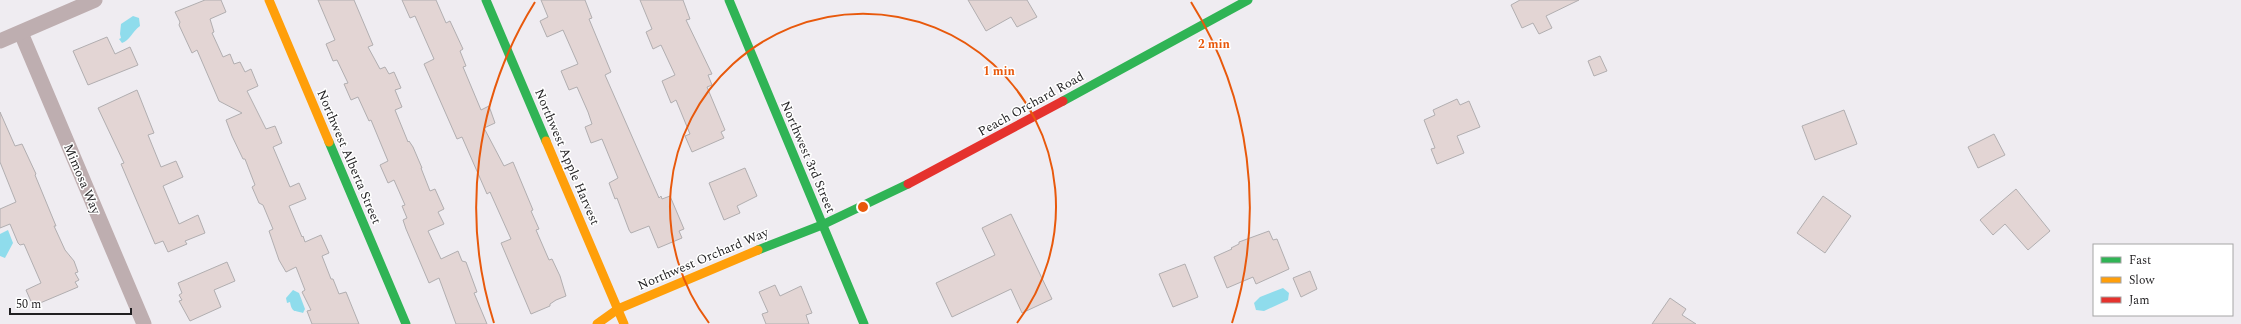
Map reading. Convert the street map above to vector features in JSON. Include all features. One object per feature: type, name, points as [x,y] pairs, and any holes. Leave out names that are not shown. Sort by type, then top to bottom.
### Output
[{"type":"street","points":[[0,41],[95,0]]},
{"type":"street","name":"Northwest Alberta Street","points":[[269,0],[406,324]]},
{"type":"street","name":"Northwest Apple Harvest","points":[[486,0],[624,324]]},
{"type":"street","name":"Northwest 3rd Street","points":[[729,0],[864,324]]},
{"type":"street","name":"Peach Orchard Road","points":[[822,225],[936,170],[1248,0]]},
{"type":"street","name":"Mimosa Way","points":[[20,33],[144,324]]},
{"type":"street","name":"Northwest Orchard Way","points":[[597,324],[618,309],[719,265],[822,225]]},
{"type":"water","points":[[133,16],[139,18],[140,26],[127,40],[122,43],[119,39],[121,38],[121,24]]},
{"type":"water","points":[[8,230],[13,243],[5,258],[0,256],[0,234]]},
{"type":"water","points":[[1283,288],[1289,293],[1288,300],[1264,311],[1256,310],[1254,303],[1260,297]]},
{"type":"water","points":[[293,290],[299,293],[305,309],[303,313],[293,310],[290,302],[287,303],[286,298]]},
{"type":"building","points":[[205,0],[221,0],[226,12],[210,19],[214,32],[212,33],[223,57],[230,54],[234,64],[240,62],[245,72],[251,69],[258,86],[247,91],[266,129],[275,126],[282,143],[273,147],[290,187],[299,183],[306,199],[289,206],[302,237],[303,236],[305,242],[321,235],[329,253],[322,256],[331,279],[333,279],[339,294],[346,292],[359,324],[312,324],[307,311],[311,310],[302,292],[305,290],[296,267],[286,272],[279,260],[269,231],[273,229],[263,205],[259,203],[252,187],[255,185],[245,159],[243,159],[226,120],[242,113],[219,101],[197,50],[192,53],[179,25],[180,22],[175,12]]},
{"type":"building","points":[[318,0],[354,0],[373,45],[368,47],[380,69],[385,67],[389,74],[394,72],[401,88],[395,90],[402,107],[395,110],[408,142],[409,141],[413,147],[430,191],[435,189],[444,209],[438,212],[444,224],[428,231],[441,259],[458,251],[462,261],[466,262],[477,292],[474,293],[487,324],[456,324],[439,278],[429,283],[403,220],[407,218],[402,206],[405,205],[394,180],[388,183],[380,165],[388,161],[371,120],[369,121],[358,97],[351,100],[344,84],[348,83],[337,60],[333,61],[326,44],[335,40]]},
{"type":"building","points":[[402,0],[436,0],[446,23],[450,21],[463,49],[460,51],[466,66],[463,67],[481,110],[489,106],[495,123],[484,128],[504,166],[513,162],[533,210],[531,211],[539,229],[536,230],[549,260],[552,259],[560,276],[566,296],[556,300],[550,304],[550,306],[531,314],[501,243],[511,239],[490,192],[487,194],[462,137],[457,139],[424,64],[434,59],[415,16],[410,18]]},
{"type":"building","points":[[541,0],[585,0],[592,18],[589,19],[611,72],[605,75],[659,198],[661,196],[662,199],[670,196],[684,229],[679,231],[682,238],[658,248],[649,226],[631,233],[629,230],[617,198],[615,199],[609,183],[618,178],[602,139],[591,143],[585,127],[592,124],[588,112],[577,87],[569,90],[561,71],[578,64],[563,30],[547,37],[540,21],[548,17]]},
{"type":"building","points":[[640,0],[683,0],[690,19],[686,20],[712,74],[708,75],[712,85],[707,87],[725,130],[721,132],[724,138],[692,152],[685,136],[690,134],[676,100],[671,103],[662,81],[675,75],[661,45],[653,49],[646,32],[652,29]]},
{"type":"building","points":[[968,0],[1027,0],[1037,17],[1017,27],[1011,17],[986,31]]},
{"type":"building","points":[[1520,0],[1579,0],[1546,16],[1552,28],[1539,34],[1533,23],[1522,28],[1511,5]]},
{"type":"building","points":[[107,37],[115,54],[130,47],[138,65],[88,85],[73,51]]},
{"type":"building","points":[[1600,56],[1607,71],[1594,76],[1588,61]]},
{"type":"building","points":[[137,90],[154,133],[148,135],[161,167],[176,161],[183,177],[163,186],[179,224],[198,215],[205,233],[185,241],[187,244],[168,252],[163,241],[155,244],[121,164],[124,163],[98,108]]},
{"type":"building","points":[[1457,99],[1460,105],[1469,101],[1480,127],[1457,136],[1464,153],[1437,164],[1431,149],[1435,148],[1424,120],[1435,115],[1433,110]]},
{"type":"building","points":[[1844,110],[1857,144],[1815,160],[1802,126]]},
{"type":"building","points":[[0,112],[15,146],[22,144],[36,174],[35,175],[56,226],[54,226],[65,250],[74,261],[78,272],[75,273],[79,280],[75,282],[78,287],[33,306],[26,290],[41,283],[24,244],[20,245],[18,243],[10,224],[0,228],[0,209],[16,202],[0,162]]},
{"type":"building","points":[[1994,134],[2005,155],[1978,168],[1968,147]]},
{"type":"building","points":[[745,168],[757,196],[737,206],[740,213],[724,220],[709,183]]},
{"type":"building","points":[[2016,189],[2050,231],[2028,250],[2005,224],[1993,235],[1980,220]]},
{"type":"building","points":[[1823,196],[1851,216],[1825,253],[1797,233]]},
{"type":"building","points":[[1011,214],[1052,299],[1022,313],[1011,289],[952,317],[936,283],[995,255],[982,228]]},
{"type":"building","points":[[1269,231],[1273,240],[1277,239],[1289,269],[1256,284],[1253,277],[1227,288],[1214,257],[1232,249],[1231,248],[1239,244],[1239,242]]},
{"type":"building","points":[[227,262],[235,281],[214,290],[221,307],[190,321],[179,301],[182,300],[179,295],[182,293],[178,283]]},
{"type":"building","points":[[1185,264],[1198,297],[1173,307],[1159,274]]},
{"type":"building","points":[[1310,271],[1317,289],[1301,297],[1293,278]]},
{"type":"building","points":[[775,285],[780,296],[801,286],[812,313],[806,315],[809,324],[766,324],[762,314],[768,312],[759,292]]},
{"type":"building","points":[[1670,298],[1686,309],[1682,315],[1696,324],[1652,324]]},
{"type":"traffic: fast","points":[[486,0],[546,141]]},
{"type":"traffic: fast","points":[[729,0],[864,324]]},
{"type":"traffic: fast","points":[[1063,101],[1248,0]]},
{"type":"traffic: fast","points":[[329,142],[406,324]]},
{"type":"traffic: fast","points":[[758,250],[822,225],[908,184]]},
{"type":"traffic: slow","points":[[269,0],[329,142]]},
{"type":"traffic: slow","points":[[546,141],[624,324]]},
{"type":"traffic: slow","points":[[597,324],[618,309],[758,250]]},
{"type":"traffic: jam","points":[[908,184],[1063,101]]}]
